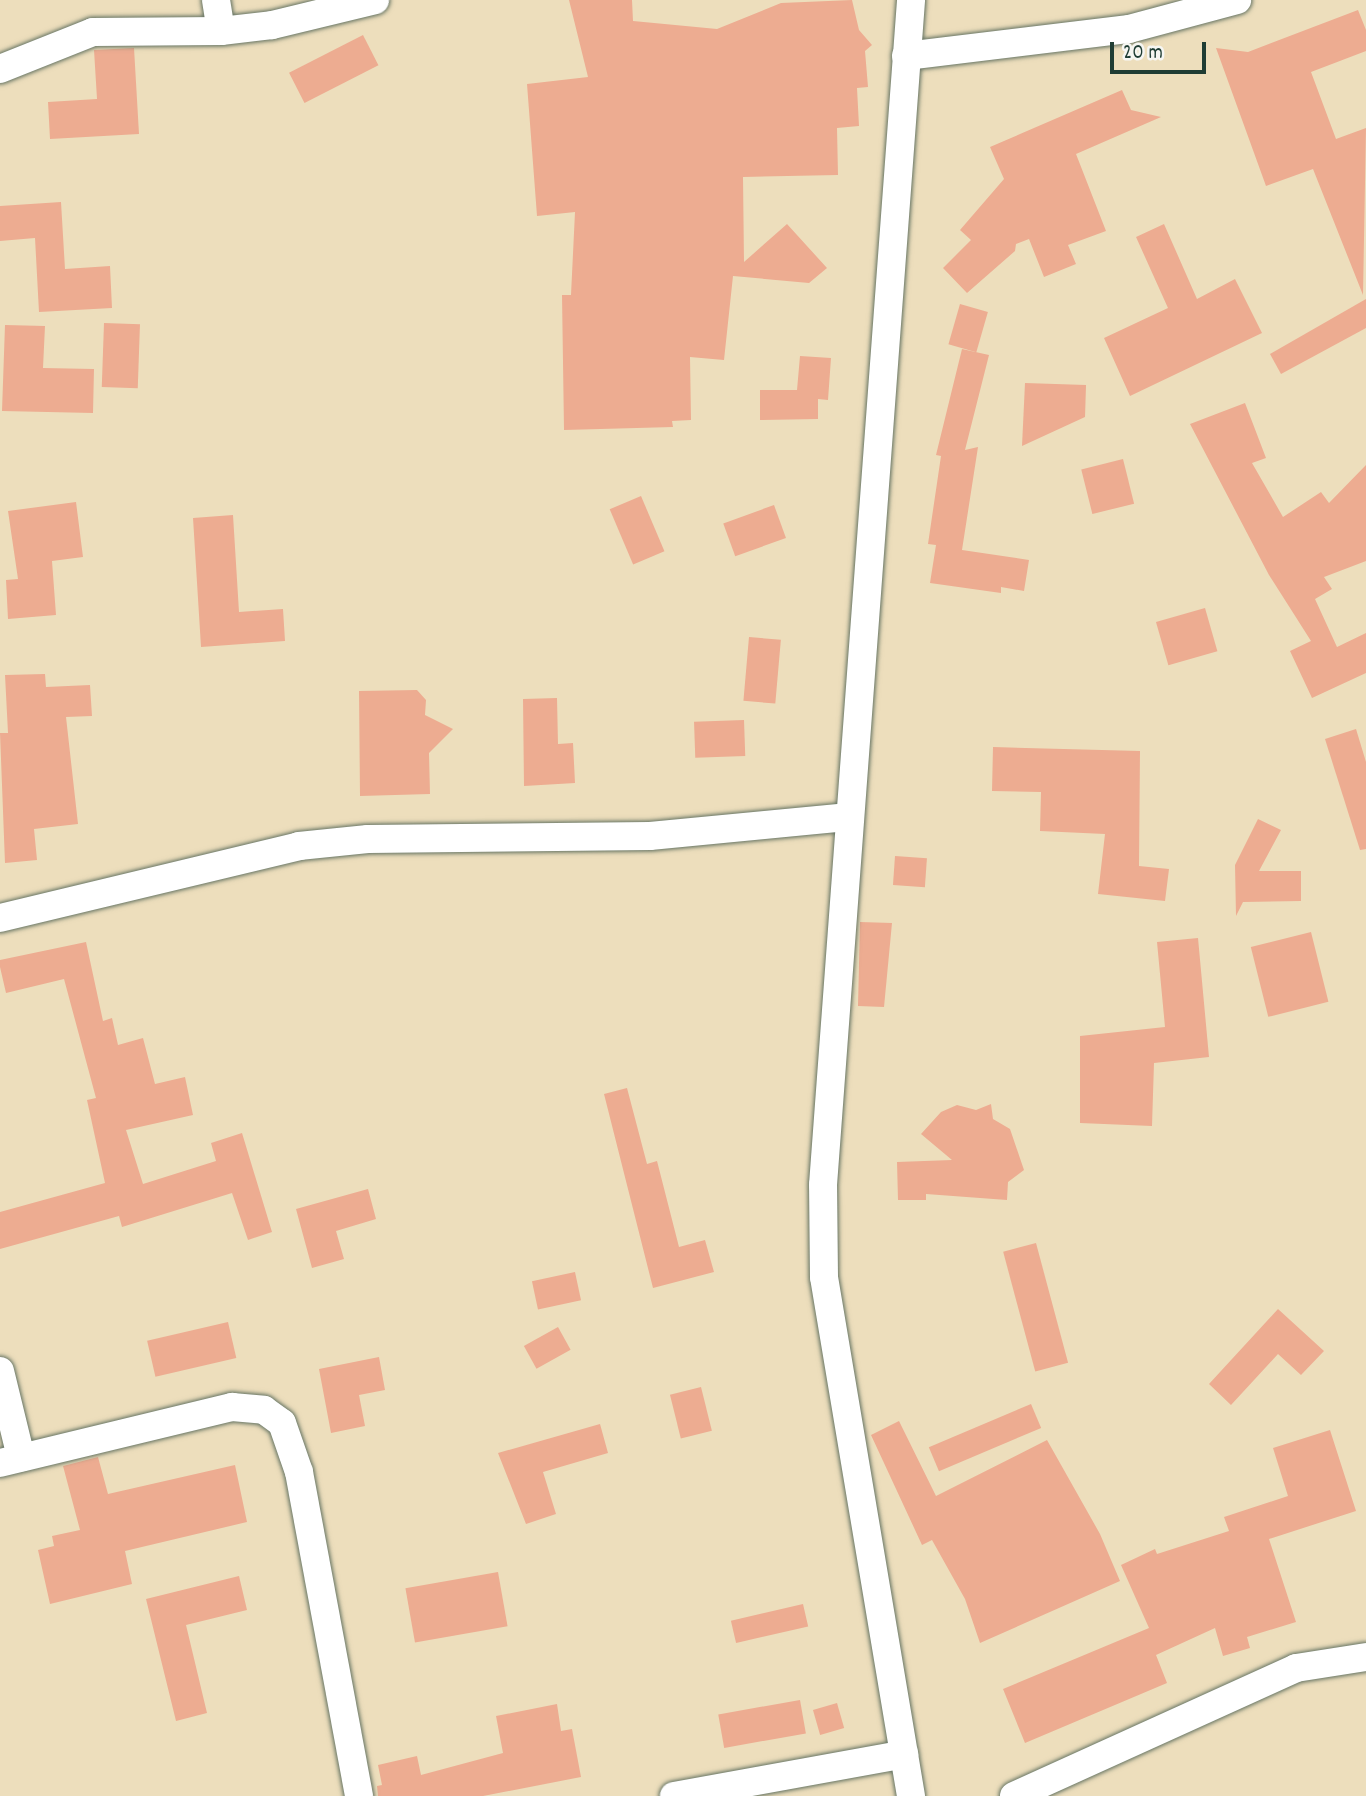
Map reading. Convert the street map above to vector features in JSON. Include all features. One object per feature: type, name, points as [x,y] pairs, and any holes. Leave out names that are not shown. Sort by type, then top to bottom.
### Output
[{"type":"street","points":[[216,0],[221,32]]},
{"type":"street","points":[[0,69],[93,32],[221,32],[272,25],[374,0]]},
{"type":"street","points":[[911,0],[823,1185],[824,1277],[911,1796]]},
{"type":"street","points":[[906,56],[1129,29],[1237,0]]},
{"type":"street","points":[[0,918],[299,846],[368,839],[650,836],[849,817]]},
{"type":"street","points":[[0,1371],[11,1460],[232,1407],[264,1410],[282,1423],[299,1472],[359,1796]]},
{"type":"street","points":[[1014,1796],[1296,1668],[1366,1657]]},
{"type":"street","points":[[674,1796],[904,1754]]},
{"type":"building","points":[[569,0],[632,0],[633,21],[717,29],[781,3],[852,0],[859,30],[872,45],[865,51],[868,87],[857,88],[859,126],[837,128],[838,175],[743,177],[744,262],[787,224],[827,268],[809,283],[733,276],[724,360],[690,357],[691,420],[672,421],[673,427],[564,430],[562,295],[571,295],[575,212],[537,216],[527,84],[588,77]]},
{"type":"building","points":[[1358,10],[1366,30],[1366,51],[1311,72],[1336,139],[1366,128],[1363,295],[1313,169],[1266,186],[1216,48],[1248,52]]},
{"type":"building","points":[[363,35],[378,65],[304,103],[289,73]]},
{"type":"building","points":[[134,48],[139,134],[50,139],[48,102],[97,99],[94,50]]},
{"type":"building","points":[[1122,90],[1131,110],[1161,117],[1076,154],[1106,231],[1068,245],[1076,264],[1044,277],[1029,239],[1016,244],[1015,251],[967,293],[943,268],[971,240],[960,230],[1004,179],[990,147]]},
{"type":"building","points":[[61,202],[65,269],[110,266],[112,308],[39,312],[35,238],[0,241],[0,206]]},
{"type":"building","points":[[1164,224],[1197,299],[1235,279],[1262,333],[1130,396],[1104,338],[1168,308],[1136,237]]},
{"type":"building","points":[[1366,299],[1366,328],[1281,374],[1270,354]]},
{"type":"building","points":[[960,304],[988,312],[976,352],[948,344]]},
{"type":"building","points":[[104,323],[140,324],[138,388],[102,387]]},
{"type":"building","points":[[5,325],[45,326],[43,368],[94,369],[93,413],[2,411]]},
{"type":"building","points":[[962,349],[989,355],[965,450],[978,447],[962,550],[1029,560],[1024,591],[1001,587],[1001,593],[930,583],[936,545],[928,544],[941,456],[936,455]]},
{"type":"building","points":[[800,356],[831,358],[828,400],[818,399],[818,419],[760,420],[760,390],[797,390]]},
{"type":"building","points":[[1025,383],[1086,385],[1085,417],[1022,446]]},
{"type":"building","points":[[1245,403],[1266,458],[1252,463],[1283,517],[1321,492],[1329,503],[1366,465],[1366,561],[1324,577],[1332,589],[1315,599],[1337,647],[1366,633],[1366,673],[1312,698],[1290,651],[1311,641],[1269,575],[1190,424]]},
{"type":"building","points":[[1123,459],[1134,504],[1092,514],[1081,469]]},
{"type":"building","points":[[641,496],[664,551],[633,565],[610,509]]},
{"type":"building","points":[[76,502],[83,557],[52,561],[56,615],[8,619],[6,580],[18,579],[8,511]]},
{"type":"building","points":[[774,505],[786,538],[735,556],[723,523]]},
{"type":"building","points":[[233,515],[239,612],[283,609],[285,641],[201,647],[193,518]]},
{"type":"building","points":[[1205,608],[1217,651],[1168,665],[1156,622]]},
{"type":"building","points":[[749,637],[781,640],[775,704],[743,701]]},
{"type":"building","points":[[45,674],[46,687],[90,685],[92,716],[66,717],[78,824],[34,829],[37,860],[5,863],[0,733],[8,733],[5,675]]},
{"type":"building","points":[[417,690],[426,700],[425,715],[453,729],[429,753],[430,794],[360,796],[359,691]]},
{"type":"building","points":[[557,698],[558,744],[573,743],[575,783],[524,786],[523,699]]},
{"type":"building","points":[[744,720],[745,756],[695,758],[694,722]]},
{"type":"building","points":[[1356,729],[1366,762],[1366,849],[1360,850],[1325,739]]},
{"type":"building","points":[[993,747],[1140,751],[1139,866],[1169,869],[1165,901],[1098,894],[1105,834],[1040,831],[1041,792],[992,791]]},
{"type":"building","points":[[1258,819],[1281,830],[1259,871],[1301,871],[1301,901],[1243,902],[1236,916],[1235,865]]},
{"type":"building","points":[[895,856],[927,858],[925,887],[893,885]]},
{"type":"building","points":[[860,922],[892,923],[884,1007],[858,1006]]},
{"type":"building","points":[[1311,932],[1328,1002],[1268,1017],[1251,947]]},
{"type":"building","points":[[1198,938],[1209,1057],[1154,1063],[1152,1126],[1080,1123],[1080,1036],[1165,1027],[1157,942]]},
{"type":"building","points":[[86,942],[103,1021],[112,1018],[118,1045],[143,1038],[155,1084],[185,1077],[193,1115],[126,1130],[143,1184],[216,1161],[211,1143],[242,1133],[272,1232],[248,1240],[232,1193],[122,1227],[119,1216],[0,1249],[0,1212],[105,1183],[87,1100],[96,1098],[64,979],[6,993],[0,967],[0,960]]},
{"type":"building","points":[[627,1088],[647,1164],[657,1161],[679,1247],[705,1240],[714,1272],[653,1288],[604,1094]]},
{"type":"building","points":[[991,1104],[993,1119],[1010,1129],[1024,1170],[1008,1182],[1007,1200],[926,1194],[926,1200],[898,1200],[897,1162],[952,1160],[921,1134],[941,1112],[957,1105],[976,1110]]},
{"type":"building","points":[[368,1189],[376,1219],[336,1231],[344,1259],[312,1268],[296,1209]]},
{"type":"building","points":[[1036,1243],[1068,1363],[1035,1372],[1003,1252]]},
{"type":"building","points":[[575,1272],[581,1300],[538,1310],[532,1281]]},
{"type":"building","points":[[1278,1309],[1324,1351],[1301,1375],[1278,1354],[1231,1405],[1209,1384]]},
{"type":"building","points":[[228,1322],[236,1358],[155,1377],[147,1341]]},
{"type":"building","points":[[558,1327],[571,1350],[536,1369],[524,1346]]},
{"type":"building","points":[[379,1357],[385,1390],[359,1395],[365,1426],[331,1433],[319,1369]]},
{"type":"building","points":[[701,1387],[712,1431],[681,1438],[670,1395]]},
{"type":"building","points":[[1031,1404],[1041,1428],[939,1471],[929,1447]]},
{"type":"building","points":[[899,1421],[936,1496],[1047,1440],[1100,1534],[1120,1581],[980,1643],[965,1599],[932,1540],[922,1545],[871,1435]]},
{"type":"building","points":[[600,1424],[608,1453],[543,1472],[556,1514],[526,1524],[498,1453]]},
{"type":"building","points":[[1330,1430],[1356,1511],[1269,1539],[1296,1622],[1247,1637],[1250,1648],[1223,1656],[1215,1628],[1156,1655],[1167,1683],[1025,1743],[1003,1689],[1149,1628],[1121,1565],[1155,1549],[1157,1554],[1229,1531],[1224,1517],[1288,1496],[1273,1448]]},
{"type":"building","points":[[98,1457],[108,1494],[235,1465],[247,1522],[125,1551],[132,1584],[50,1604],[38,1550],[54,1546],[52,1536],[80,1530],[63,1466]]},
{"type":"building","points":[[498,1572],[508,1626],[415,1642],[405,1588]]},
{"type":"building","points":[[239,1576],[247,1610],[186,1625],[207,1713],[176,1721],[146,1599]]},
{"type":"building","points":[[803,1604],[808,1626],[736,1643],[731,1621]]},
{"type":"building","points":[[800,1700],[806,1733],[724,1748],[718,1714]]},
{"type":"building","points":[[837,1703],[844,1728],[820,1735],[813,1710]]},
{"type":"building","points":[[557,1704],[561,1731],[572,1729],[581,1777],[483,1796],[378,1796],[377,1786],[382,1785],[378,1765],[417,1756],[421,1775],[503,1753],[496,1716]]}]
